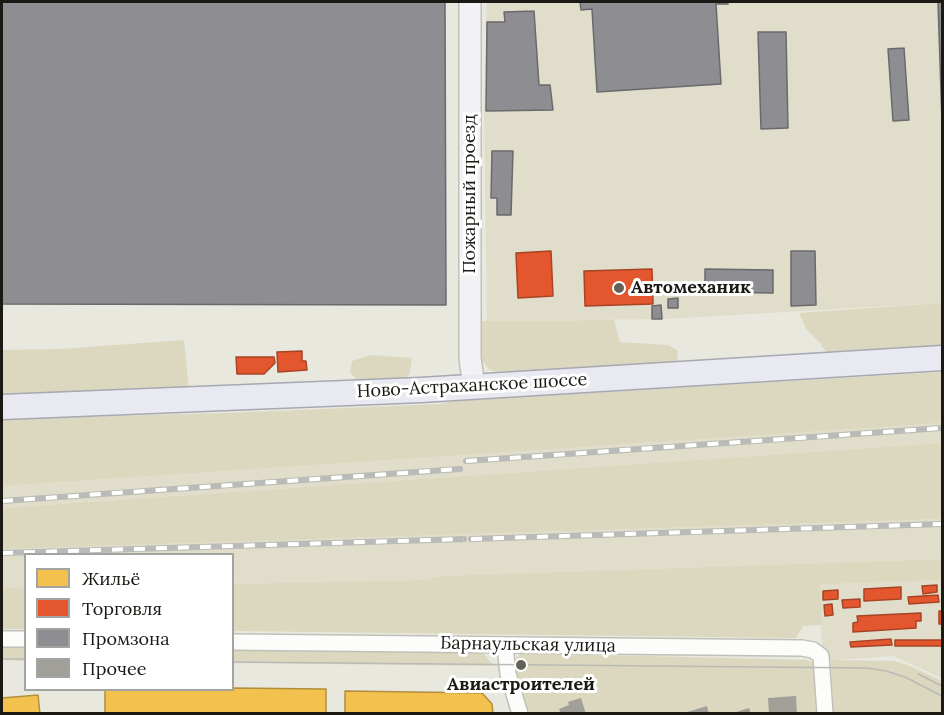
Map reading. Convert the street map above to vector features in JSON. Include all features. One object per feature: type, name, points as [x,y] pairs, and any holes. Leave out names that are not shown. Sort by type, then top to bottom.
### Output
[{"type":"main road","name":"Ново-Астраханское шоссе","points":[[2,407],[474,387],[942,358]]},
{"type":"street","name":"Пожарный проезд","points":[[470,2],[470,358],[474,387]]},
{"type":"street","points":[[2,639],[24,639]]},
{"type":"street","name":"Барнаульская улица","points":[[234,642],[802,648],[813,650],[821,656],[825,714]]},
{"type":"street","points":[[505,645],[507,674],[520,714]]},
{"type":"shaded area","points":[[487,2],[942,2],[942,303],[665,319],[487,321],[484,111]]},
{"type":"shaded area","points":[[942,303],[942,346],[828,355],[806,329],[799,313]]},
{"type":"shaded area","points":[[614,320],[620,342],[668,345],[677,350],[678,363],[502,373],[490,370],[479,358],[475,321]]},
{"type":"shaded area","points":[[184,340],[189,390],[2,397],[2,350],[59,349]]},
{"type":"shaded area","points":[[370,355],[412,358],[410,373],[406,379],[365,381],[355,378],[350,372],[352,361]]},
{"type":"shaded area","points":[[942,372],[942,423],[2,486],[2,419],[441,404],[454,401]]},
{"type":"shaded area","points":[[942,423],[942,443],[2,508],[2,486]]},
{"type":"shaded area","points":[[942,443],[942,519],[2,549],[2,508]]},
{"type":"shaded area","points":[[942,519],[942,559],[441,576],[424,580],[234,584],[234,553],[24,553],[24,587],[2,588],[2,549]]},
{"type":"shaded area","points":[[942,559],[942,580],[820,584],[822,625],[803,626],[796,638],[234,631],[234,584],[424,580],[441,576]]},
{"type":"shaded area","points":[[942,574],[942,678],[893,656],[823,661],[818,582]]},
{"type":"shaded area","points":[[24,587],[24,629],[2,629],[2,588]]},
{"type":"shaded area","points":[[2,646],[24,647],[24,661],[2,660]]},
{"type":"shaded area","points":[[234,650],[483,653],[494,666],[234,663]]},
{"type":"shaded area","points":[[522,653],[807,660],[814,663],[816,668],[817,713],[529,713],[514,674],[516,658]]},
{"type":"shaded area","points":[[831,660],[894,661],[942,681],[942,713],[833,713]]},
{"type":"building: Жильё","points":[[234,688],[326,689],[326,714],[105,714],[105,691],[234,691]]},
{"type":"building: Жильё","points":[[345,691],[482,693],[492,704],[493,714],[345,714]]},
{"type":"building: Жильё","points":[[38,695],[40,714],[2,714],[2,698]]},
{"type":"building: Торговля","points":[[551,251],[553,296],[518,298],[516,253]]},
{"type":"building: Торговля","name":"Автомеханик","points":[[652,269],[653,304],[585,306],[584,271]]},
{"type":"building: Торговля","points":[[302,351],[302,361],[306,361],[307,370],[278,372],[277,352]]},
{"type":"building: Торговля","points":[[236,357],[274,357],[275,363],[264,374],[237,374]]},
{"type":"building: Торговля","points":[[937,585],[937,592],[923,594],[922,586]]},
{"type":"building: Торговля","points":[[901,587],[901,599],[864,601],[864,589]]},
{"type":"building: Торговля","points":[[838,590],[838,599],[823,600],[823,591]]},
{"type":"building: Торговля","points":[[938,595],[939,602],[909,604],[908,597]]},
{"type":"building: Торговля","points":[[860,599],[860,607],[843,608],[842,600]]},
{"type":"building: Торговля","points":[[832,604],[833,615],[825,616],[824,605]]},
{"type":"building: Торговля","points":[[939,611],[942,611],[942,624],[939,624]]},
{"type":"building: Торговля","points":[[921,613],[921,621],[916,621],[916,628],[853,632],[853,623],[858,622],[857,616]]},
{"type":"building: Торговля","points":[[891,639],[892,645],[851,647],[850,642]]},
{"type":"building: Торговля","points":[[895,640],[942,640],[942,646],[895,646]]},
{"type":"building: Промзона","points":[[2,2],[445,2],[446,305],[2,304]]},
{"type":"building: Промзона","points":[[580,2],[728,2],[728,4],[716,4],[721,84],[597,92],[592,9],[581,10]]},
{"type":"building: Промзона","points":[[938,2],[942,2],[942,122]]},
{"type":"building: Промзона","points":[[534,11],[539,85],[550,85],[553,110],[486,111],[487,22],[505,22],[504,12]]},
{"type":"building: Промзона","points":[[758,32],[786,32],[788,128],[761,129]]},
{"type":"building: Промзона","points":[[904,48],[909,120],[893,121],[888,49]]},
{"type":"building: Промзона","points":[[492,151],[513,151],[511,215],[497,215],[497,198],[491,198]]},
{"type":"building: Промзона","points":[[791,251],[815,251],[816,305],[791,306]]},
{"type":"building: Промзона","points":[[705,269],[773,270],[773,293],[705,292]]},
{"type":"building: Промзона","points":[[678,298],[678,308],[668,308],[668,299]]},
{"type":"building: Промзона","points":[[661,305],[662,319],[652,319],[652,306]]},
{"type":"building: Прочее","points":[[796,696],[797,714],[769,714],[768,698]]},
{"type":"building: Прочее","points":[[581,698],[586,714],[561,714],[559,709],[569,705],[568,702]]},
{"type":"building: Прочее","points":[[707,706],[709,714],[684,714],[684,713]]},
{"type":"building: Прочее","points":[[749,708],[751,714],[733,714],[733,713]]},
{"type":"tram line","points":[[2,659],[24,659]]},
{"type":"tram line","points":[[234,662],[867,668],[905,677],[942,696]]},
{"type":"tram line","points":[[918,674],[942,686]]},
{"type":"railway","points":[[466,461],[942,428]]},
{"type":"railway","points":[[2,501],[460,469]]},
{"type":"railway","points":[[471,539],[942,524]]},
{"type":"railway","points":[[2,553],[464,539]]},
{"type":"place","name":"Автомеханик","points":[[619,288]]},
{"type":"place","name":"Авиастроителей","points":[[521,665]]}]
